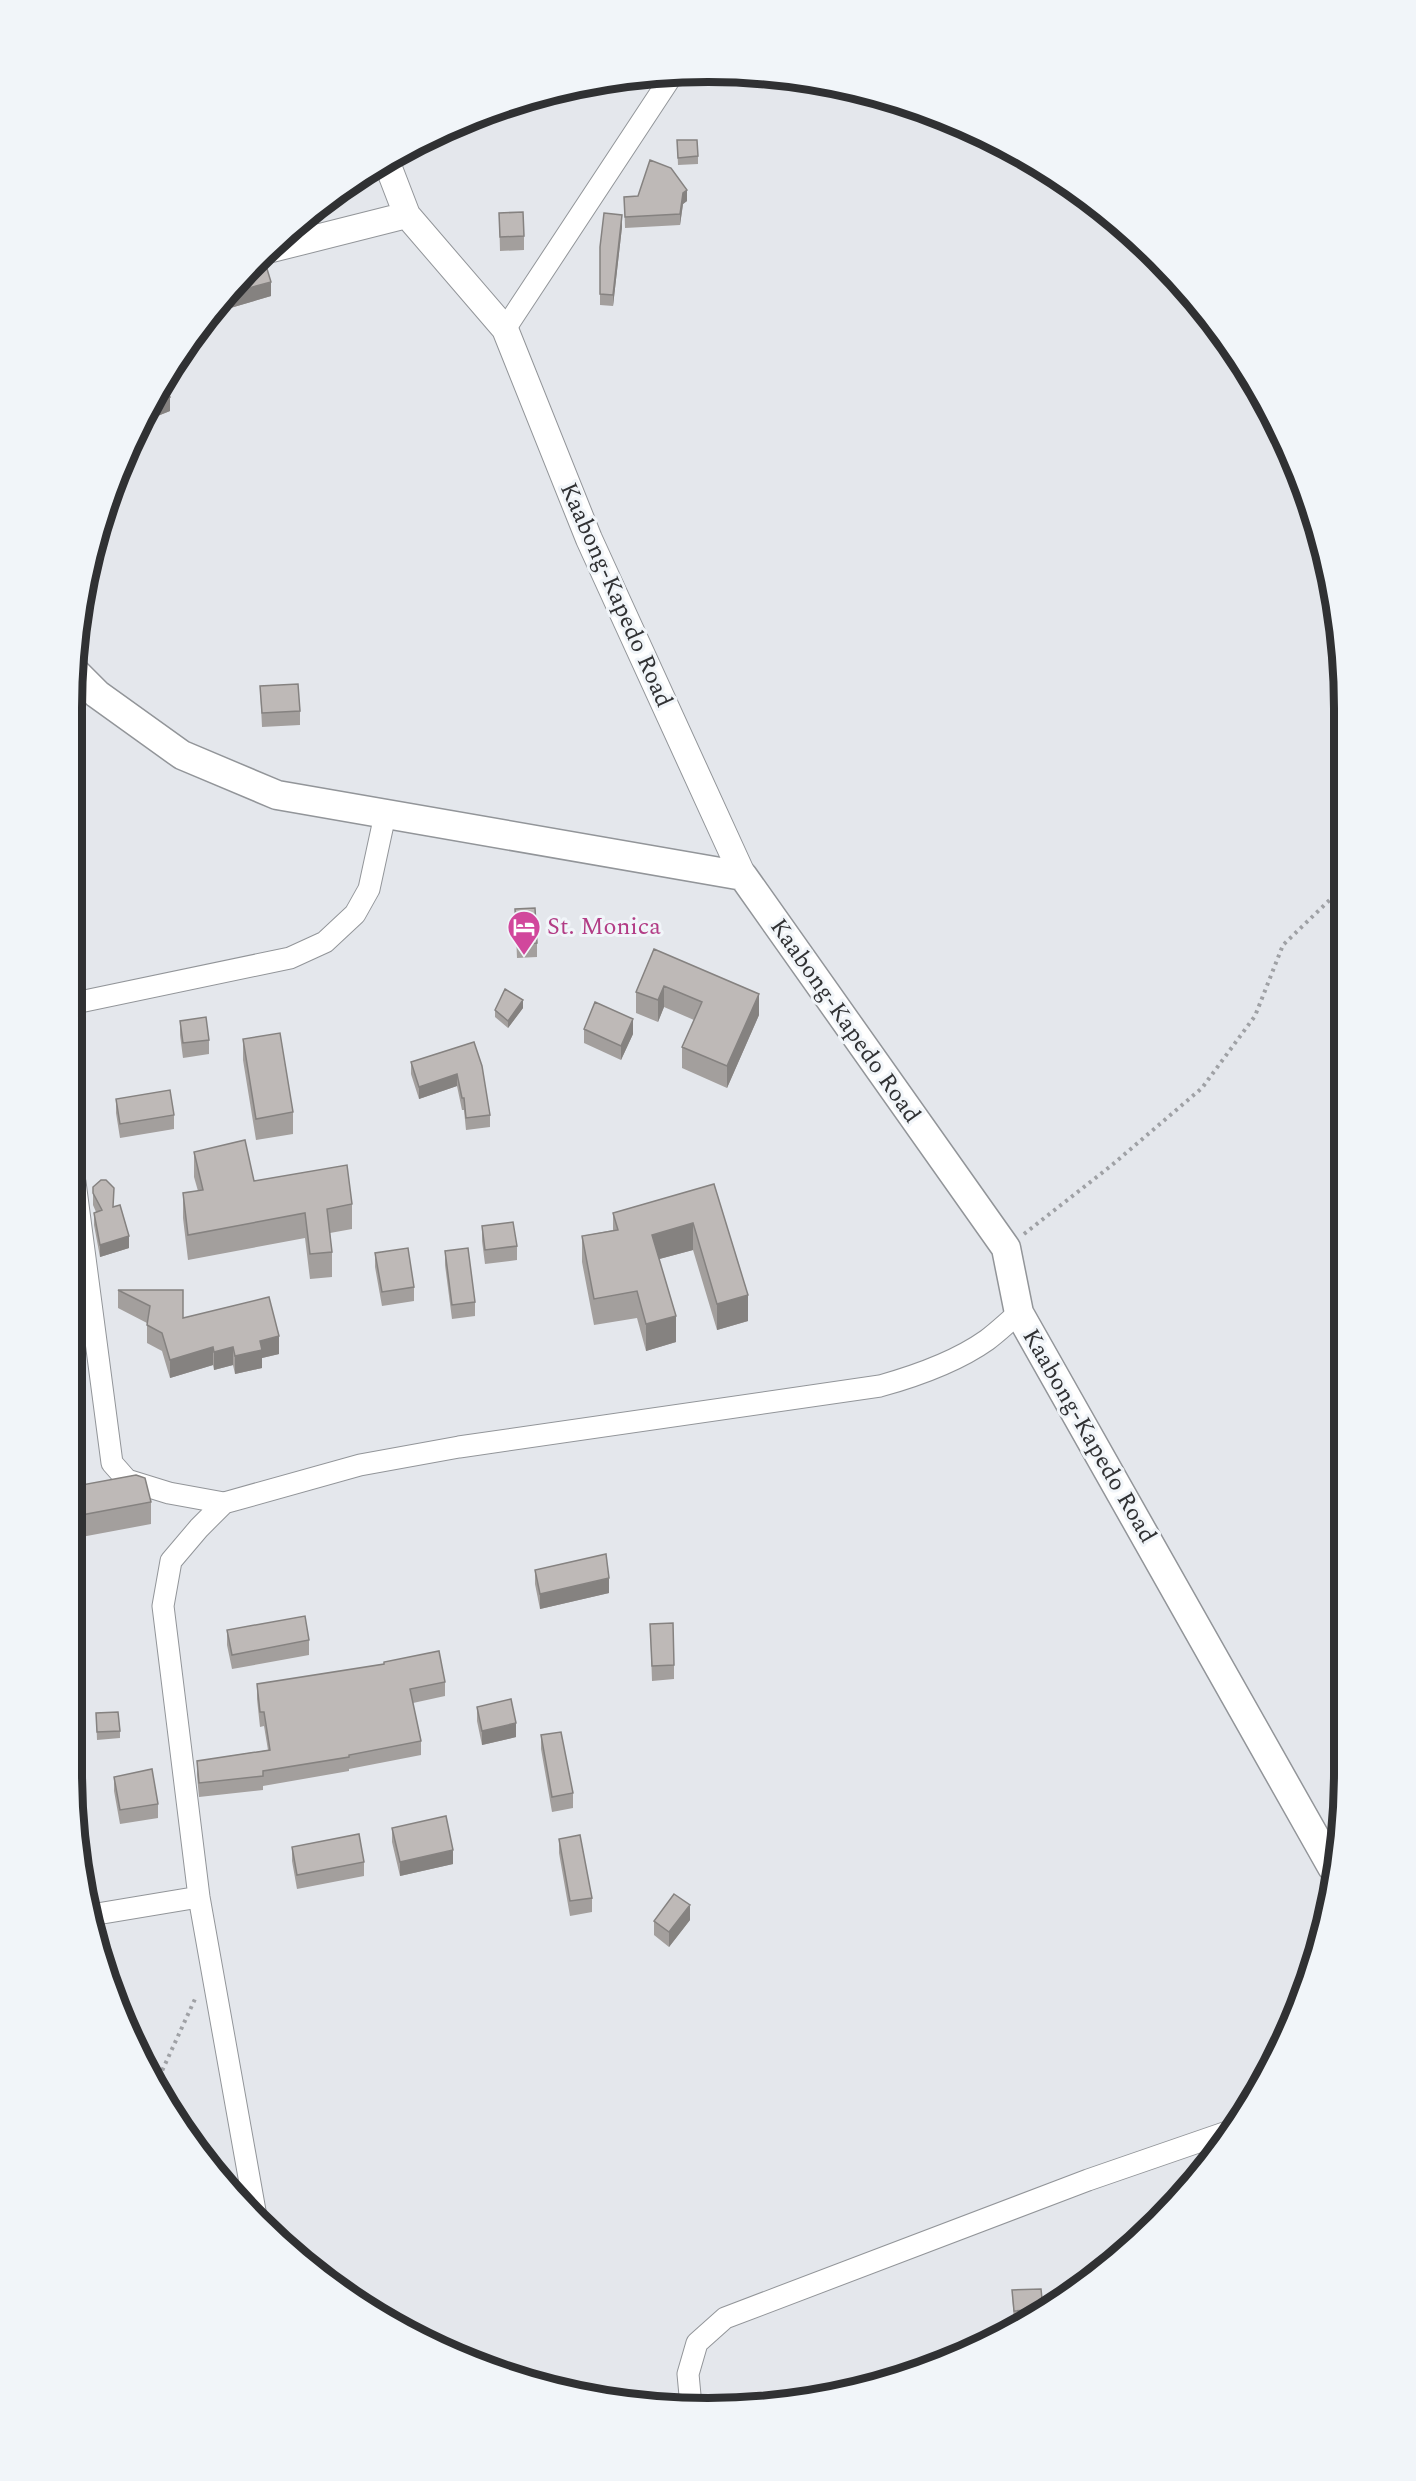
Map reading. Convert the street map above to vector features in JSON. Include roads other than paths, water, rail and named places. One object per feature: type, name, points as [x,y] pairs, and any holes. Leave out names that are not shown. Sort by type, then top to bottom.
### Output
[{"type":"main road","points":[[83,680],[97,694],[182,755],[277,795],[743,876]]},
{"type":"main road","name":"Kaabong-Kapedo Road","points":[[743,876],[1006,1248],[1019,1312],[1327,1859]]},
{"type":"street","points":[[505,329],[666,84]]},
{"type":"street","name":"Kaabong-Kapedo Road","points":[[389,169],[407,215],[505,329],[589,539],[743,876]]},
{"type":"street","points":[[289,245],[407,215]]},
{"type":"street","points":[[82,1002],[290,958],[325,942],[355,914],[369,889],[385,815]]},
{"type":"street","points":[[82,1235],[112,1463],[127,1480],[169,1493],[224,1503],[360,1465],[459,1447],[880,1386],[947,1362],[986,1340],[1019,1312]]},
{"type":"street","points":[[224,1503],[171,1561],[163,1606],[199,1897],[253,2202]]},
{"type":"street","points":[[99,1914],[199,1897]]},
{"type":"street","points":[[690,2398],[688,2374],[697,2343],[725,2318],[1088,2180],[1217,2136]]},
{"type":"place","name":"St. Monica","points":[[524,956]]}]
